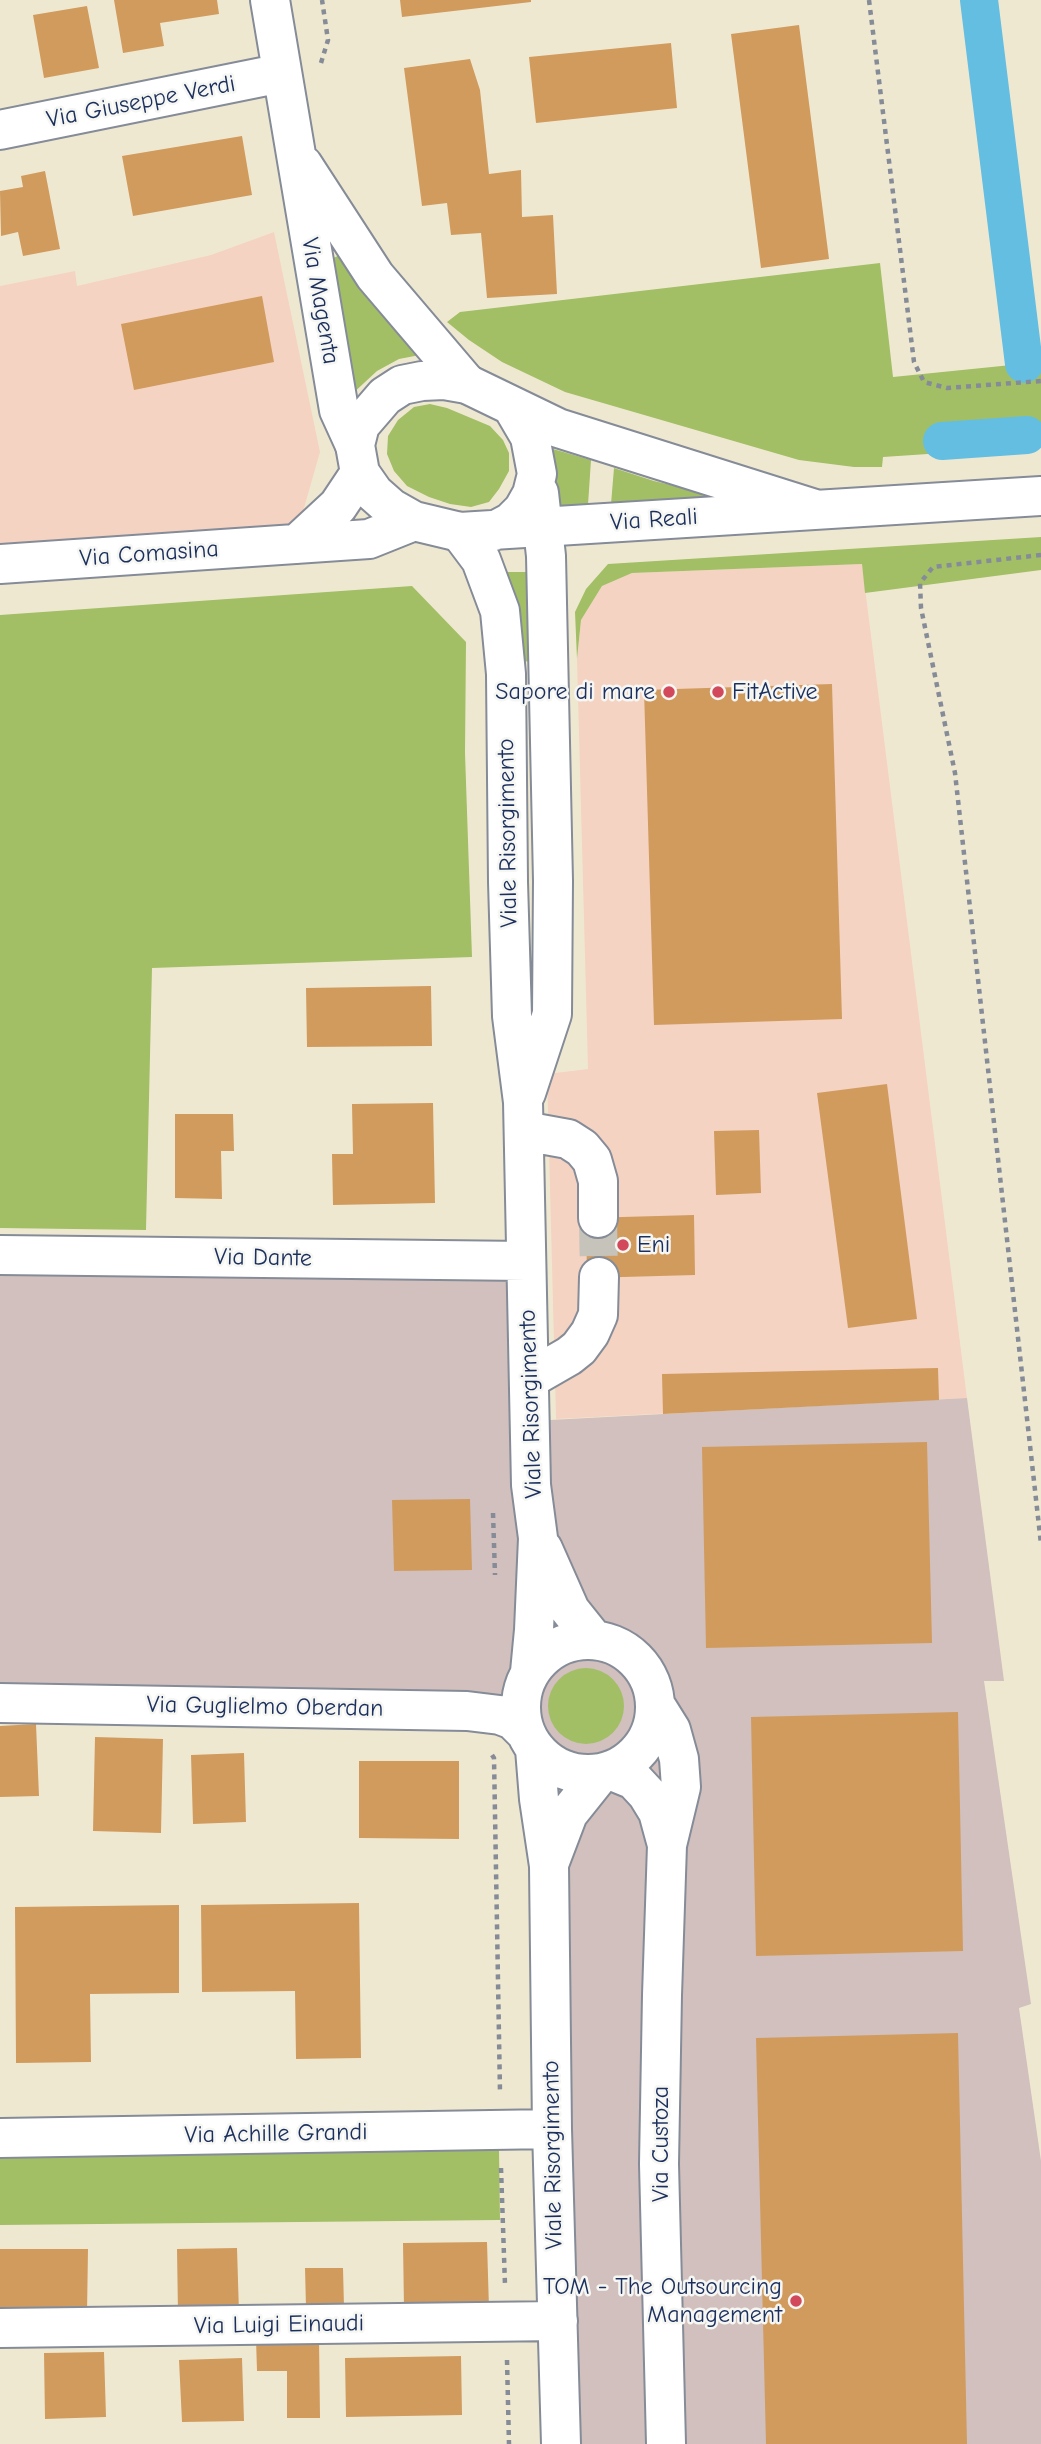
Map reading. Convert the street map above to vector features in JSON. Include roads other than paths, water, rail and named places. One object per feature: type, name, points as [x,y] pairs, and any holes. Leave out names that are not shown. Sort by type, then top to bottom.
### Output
[{"type":"street","name":"Via Magenta","points":[[270,0],[300,74],[297,154],[306,227],[339,410],[358,459]]},
{"type":"street","name":"Via Giuseppe Verdi","points":[[0,130],[300,74]]},
{"type":"street","name":"Via Magenta","points":[[297,154],[375,276],[467,384]]},
{"type":"street","points":[[298,544],[338,506],[358,459],[360,425],[384,396],[402,385],[444,380],[467,384],[513,408],[530,437],[537,474],[532,494],[523,510],[511,522],[477,532],[414,521],[391,508],[374,493],[358,459]]},
{"type":"street","name":"Via Reali","points":[[513,408],[558,428],[814,509]]},
{"type":"street","name":"Viale Risorgimento","points":[[524,1116],[552,1014],[556,536],[537,474]]},
{"type":"street","name":"Via Reali","points":[[477,532],[556,536],[814,509],[1041,496]]},
{"type":"street","points":[[298,544],[369,539],[414,521]]},
{"type":"street","name":"Viale Risorgimento","points":[[477,532],[481,560],[500,611],[506,674],[512,1016],[524,1116],[531,1485],[538,1538]]},
{"type":"street","name":"Via Comasina","points":[[0,564],[298,544]]},
{"type":"street","points":[[524,1116],[582,1148],[592,1160],[598,1181],[598,1218]]},
{"type":"street","name":"Via Dante","points":[[0,1255],[526,1261]]},
{"type":"street","points":[[529,1379],[569,1356],[590,1333],[598,1315],[599,1277]]},
{"type":"street","points":[[538,1538],[570,1610],[594,1640]]},
{"type":"street","points":[[530,1672],[538,1538]]},
{"type":"street","points":[[530,1740],[548,1762],[564,1771],[582,1775],[606,1772],[630,1760],[644,1745],[653,1727],[656,1706],[652,1686],[644,1669],[630,1654],[613,1644],[575,1640],[542,1657],[530,1672],[522,1691],[520,1711],[530,1740],[549,1866]]},
{"type":"street","name":"Via Guglielmo Oberdan","points":[[0,1703],[467,1711],[500,1715],[513,1720],[530,1740]]},
{"type":"street","points":[[656,1706],[671,1730],[679,1759],[681,1787],[667,1844]]},
{"type":"street","points":[[606,1772],[634,1780],[647,1794],[658,1812],[667,1844]]},
{"type":"street","points":[[549,1866],[568,1814],[606,1772]]},
{"type":"street","name":"Via Custoza","points":[[666,2444],[659,2164],[667,1844]]},
{"type":"street","name":"Viale Risorgimento","points":[[549,1866],[552,2129],[561,2444]]},
{"type":"street","name":"Via Achille Grandi","points":[[0,2138],[552,2129]]},
{"type":"street","name":"Via Luigi Einaudi","points":[[0,2328],[558,2321]]},
{"type":"waterway","points":[[979,0],[1024,364]]},
{"type":"waterway","points":[[963,429],[964,440]]},
{"type":"waterway","points":[[942,441],[1027,435]]},
{"type":"tunnel","points":[[598,1218],[599,1277]]},
{"type":"place","name":"Sapore di mare","points":[[669,692]]},
{"type":"place","name":"FitActive","points":[[718,692]]},
{"type":"place","name":"Eni","points":[[623,1245]]},
{"type":"place","name":"TOM - The Outsourcing Management","points":[[796,2301]]}]
